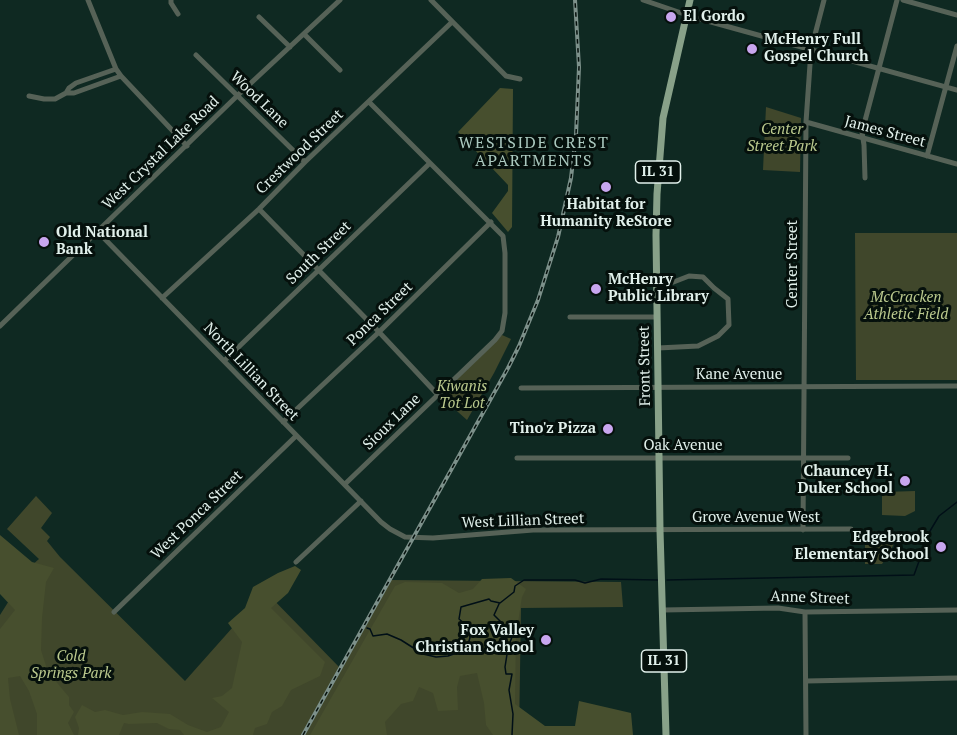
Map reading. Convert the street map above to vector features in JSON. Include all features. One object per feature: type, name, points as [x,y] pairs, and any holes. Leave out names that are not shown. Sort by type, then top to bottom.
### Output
[{"type":"main road","name":"Front Street","points":[[666,735],[660,530],[657,194],[663,117],[690,0]]},
{"type":"street","points":[[88,0],[116,69],[187,146]]},
{"type":"street","points":[[171,0],[178,14]]},
{"type":"street","name":"West Crystal Lake Road","points":[[0,326],[237,96],[340,0]]},
{"type":"street","points":[[432,0],[506,76],[520,79]]},
{"type":"street","points":[[643,0],[957,90]]},
{"type":"street","name":"Center Street","points":[[803,530],[806,122],[811,50],[824,0]]},
{"type":"street","points":[[865,178],[862,132],[897,0]]},
{"type":"street","points":[[903,0],[957,15]]},
{"type":"street","points":[[259,17],[290,47]]},
{"type":"street","name":"Crestwood Street","points":[[162,298],[259,209],[452,22]]},
{"type":"street","points":[[304,34],[340,70]]},
{"type":"street","points":[[927,156],[957,46]]},
{"type":"street","name":"Wood Lane","points":[[196,55],[305,162]]},
{"type":"street","points":[[66,93],[76,83],[116,69]]},
{"type":"street","points":[[29,96],[55,99],[66,93],[74,93],[121,76]]},
{"type":"street","points":[[369,102],[491,222]]},
{"type":"street","name":"James Street","points":[[806,122],[957,164]]},
{"type":"street","name":"South Street","points":[[224,361],[430,163]]},
{"type":"street","points":[[259,209],[438,394]]},
{"type":"street","name":"Sioux Lane","points":[[345,484],[495,340],[502,330],[505,313],[505,253],[503,236],[491,222]]},
{"type":"street","name":"Ponca Street","points":[[284,422],[491,222]]},
{"type":"street","name":"North Lillian Street","points":[[97,231],[296,436],[390,529]]},
{"type":"street","points":[[657,283],[670,283],[689,276],[703,277],[729,299],[729,325],[718,336],[698,346],[658,348]]},
{"type":"street","points":[[570,317],[657,317]]},
{"type":"street","name":"Kane Avenue","points":[[521,388],[957,386]]},
{"type":"street","name":"West Ponca Street","points":[[114,612],[296,436]]},
{"type":"street","name":"Oak Avenue","points":[[517,458],[849,458]]},
{"type":"street","points":[[296,562],[361,501]]},
{"type":"street","name":"West Lillian Street","points":[[390,529],[405,537],[413,538],[533,530],[660,530]]},
{"type":"street","name":"Grove Avenue West","points":[[660,530],[851,529]]},
{"type":"street","name":"Anne Street","points":[[663,610],[778,608],[805,612],[957,610]]},
{"type":"street","points":[[805,612],[806,735]]},
{"type":"street","points":[[806,681],[957,678]]},
{"type":"green space","points":[[500,88],[513,89],[512,227],[508,232],[492,213],[508,191],[508,185],[458,132]]},
{"type":"green space","name":"Center Street Park","points":[[766,107],[801,118],[800,172],[763,170]]},
{"type":"green space","name":"McCracken Athletic Field","points":[[855,233],[957,233],[957,380],[856,380]]},
{"type":"green space","name":"Kiwanis Tot Lot","points":[[502,335],[511,339],[467,420],[440,396]]},
{"type":"green space","points":[[915,491],[915,511],[905,516],[882,515],[882,496],[885,492]]},
{"type":"green space","name":"Cold Springs Park","points":[[36,496],[52,513],[41,528],[50,537],[47,541],[60,557],[185,681],[265,591],[340,668],[389,580],[621,582],[623,607],[521,608],[519,735],[0,735],[0,615],[31,566],[39,559],[7,529]]},
{"type":"green space","points":[[869,530],[894,535],[895,542],[882,564],[865,564],[865,532]]},
{"type":"green space","points":[[0,535],[32,562],[54,568],[46,582],[41,650],[48,672],[69,697],[69,705],[74,712],[68,723],[74,735],[37,735],[37,714],[29,691],[20,676],[8,678],[10,699],[19,735],[0,735],[0,629],[15,610],[0,594]]},
{"type":"green space","points":[[295,566],[301,570],[288,593],[271,608],[325,662],[320,676],[291,690],[282,706],[272,712],[267,724],[255,728],[253,735],[184,735],[180,730],[169,729],[157,723],[124,723],[119,735],[78,735],[79,728],[75,717],[82,705],[95,712],[105,710],[123,715],[142,712],[170,714],[188,725],[207,732],[221,727],[229,712],[212,698],[222,696],[232,688],[242,642],[228,623],[245,608],[253,587]]},
{"type":"green space","points":[[511,578],[526,589],[522,597],[516,635],[515,704],[545,726],[575,726],[579,701],[631,713],[633,735],[493,735],[486,725],[477,673],[460,676],[457,687],[458,710],[438,711],[433,693],[419,687],[413,701],[401,704],[385,722],[387,735],[310,735],[395,586],[405,582],[442,583],[459,593],[473,589],[482,579]]},
{"type":"waterway","points":[[667,580],[914,575],[930,531],[939,516],[957,502]]},
{"type":"waterway","points":[[367,628],[373,636],[387,634],[423,654],[436,657],[448,656],[462,651],[469,641],[472,630],[459,619],[461,607],[489,599],[500,603],[514,592],[515,586],[524,580],[575,580],[585,583],[601,579],[658,580]]},
{"type":"waterway","points":[[499,604],[494,615],[512,637],[505,667],[506,674],[512,674],[509,690],[513,714],[512,735]]},
{"type":"railway","points":[[303,735],[508,368],[538,300],[558,237],[571,178],[576,135],[579,67],[575,0]]},
{"type":"place","name":"El Gordo","points":[[671,17]]},
{"type":"place","name":"McHenry Full Gospel Church","points":[[752,49]]},
{"type":"place","name":"Habitat for Humanity ReStore","points":[[606,187]]},
{"type":"place","name":"Old National Bank","points":[[44,242]]},
{"type":"place","name":"McHenry Public Library","points":[[596,289]]},
{"type":"place","name":"Tino'z Pizza","points":[[608,429]]},
{"type":"place","name":"Chauncey H. Duker School","points":[[905,481]]},
{"type":"place","name":"Edgebrook Elementary School","points":[[941,547]]},
{"type":"place","name":"Fox Valley Christian School","points":[[546,640]]},
{"type":"district","name":"WESTSIDE CREST APARTMENTS","points":[[534,152]]}]
